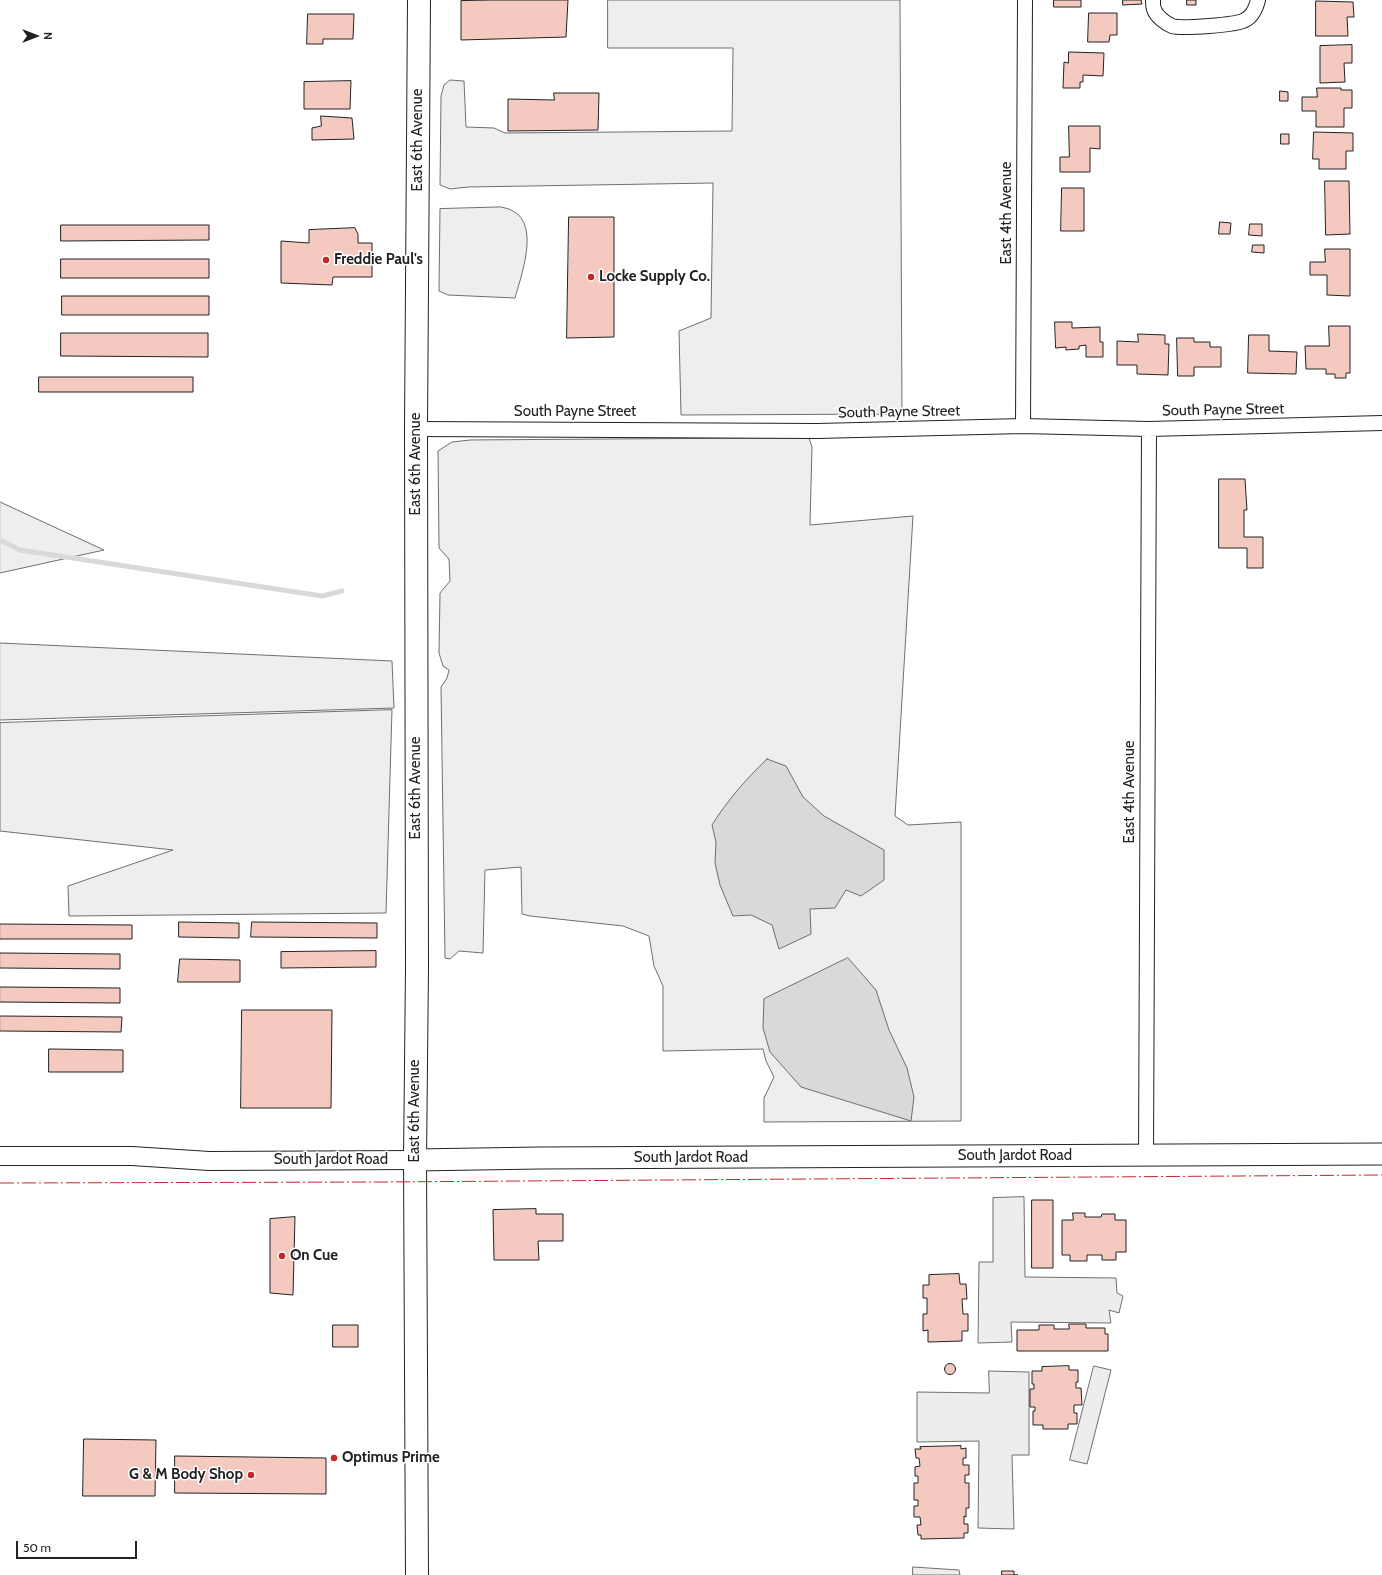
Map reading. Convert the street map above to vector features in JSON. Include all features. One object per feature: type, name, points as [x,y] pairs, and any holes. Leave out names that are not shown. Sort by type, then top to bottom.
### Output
[{"type":"main road","name":"East 6th Avenue","points":[[417,1575],[415,1160],[417,968],[416,428],[419,0]]},
{"type":"main road","name":"South Jardot Road","points":[[415,1160],[540,1158],[1382,1154]]},
{"type":"street","name":"East 4th Avenue","points":[[1023,426],[1025,0]]},
{"type":"street","points":[[1153,0],[1154,10],[1161,19],[1172,26],[1182,26],[1233,24],[1246,20],[1255,11],[1258,0]]},
{"type":"street","name":"South Payne Street","points":[[416,428],[818,431],[1023,426],[1149,429],[1382,423]]},
{"type":"street","name":"East 4th Avenue","points":[[1146,1155],[1149,429]]},
{"type":"street","name":"South Jardot Road","points":[[0,1156],[132,1156],[209,1161],[415,1160]]},
{"type":"shaded area","points":[[608,0],[900,0],[902,414],[681,415],[679,331],[711,318],[713,183],[468,187],[450,189],[440,185],[441,96],[444,85],[450,80],[464,81],[466,127],[494,128],[505,133],[732,131],[733,48],[608,48]]},
{"type":"shaded area","points":[[501,207],[513,211],[521,218],[526,227],[526,252],[515,298],[448,295],[439,291],[440,209]]},
{"type":"shaded area","points":[[809,438],[812,447],[810,525],[913,516],[895,816],[908,825],[961,822],[961,1121],[764,1122],[764,1098],[774,1077],[766,1061],[763,1049],[663,1051],[663,986],[654,966],[649,936],[623,926],[522,914],[521,867],[485,870],[483,953],[459,951],[450,959],[445,958],[441,687],[447,678],[449,670],[443,666],[439,653],[440,593],[450,581],[449,559],[439,548],[438,451],[452,442],[470,440]]},
{"type":"shaded area","points":[[0,502],[104,550],[0,573]]},
{"type":"shaded area","points":[[0,643],[392,661],[394,708],[0,720]]},
{"type":"shaded area","points":[[392,710],[386,913],[69,916],[68,886],[173,850],[0,831],[0,723]]},
{"type":"shaded area","points":[[767,759],[786,766],[803,797],[824,816],[884,850],[884,880],[861,896],[846,890],[835,908],[810,909],[811,934],[779,949],[772,925],[751,915],[733,916],[720,885],[715,863],[716,842],[712,825],[737,790]]},
{"type":"shaded area","points":[[848,958],[876,990],[889,1030],[907,1068],[914,1097],[911,1121],[801,1087],[770,1052],[763,1028],[764,999]]},
{"type":"shaded area","points":[[1024,1197],[1025,1277],[1116,1278],[1117,1293],[1123,1296],[1119,1313],[1109,1310],[1111,1323],[1011,1322],[1012,1342],[978,1343],[979,1262],[993,1262],[993,1198]]},
{"type":"shaded area","points":[[1094,1366],[1111,1370],[1087,1464],[1070,1460]]},
{"type":"shaded area","points":[[989,1371],[1029,1372],[1029,1455],[1012,1455],[1014,1529],[978,1528],[979,1441],[917,1442],[917,1392],[989,1393]]},
{"type":"shaded area","points":[[913,1567],[959,1570],[960,1575],[913,1575]]},
{"type":"building","points":[[568,0],[566,37],[461,40],[461,1]]},
{"type":"building","points":[[1054,0],[1081,0],[1081,7],[1054,7]]},
{"type":"building","points":[[1123,0],[1141,0],[1142,4],[1123,5]]},
{"type":"building","points":[[1187,0],[1196,0],[1196,5],[1187,5]]},
{"type":"building","points":[[1316,1],[1353,2],[1354,17],[1347,17],[1348,36],[1316,36]]},
{"type":"building","points":[[1089,13],[1117,13],[1117,35],[1110,35],[1109,42],[1088,42]]},
{"type":"building","points":[[308,14],[354,14],[353,39],[323,39],[323,44],[307,44]]},
{"type":"building","points":[[1352,45],[1352,63],[1344,63],[1345,82],[1320,83],[1320,46]]},
{"type":"building","points":[[1069,52],[1104,53],[1103,76],[1083,75],[1083,82],[1080,82],[1080,88],[1063,88],[1064,62],[1068,63]]},
{"type":"building","points":[[351,81],[350,109],[304,109],[304,82]]},
{"type":"building","points":[[1317,88],[1341,88],[1341,90],[1352,90],[1352,108],[1344,108],[1344,127],[1316,127],[1316,111],[1302,111],[1302,97],[1317,97]]},
{"type":"building","points":[[1280,91],[1288,92],[1288,101],[1280,101]]},
{"type":"building","points":[[554,93],[599,93],[598,130],[508,131],[508,99],[554,100]]},
{"type":"building","points":[[321,116],[352,118],[354,139],[312,140],[312,128],[321,126]]},
{"type":"building","points":[[1069,126],[1100,126],[1100,149],[1090,148],[1090,172],[1060,172],[1060,157],[1069,157]]},
{"type":"building","points":[[1314,132],[1353,133],[1353,151],[1346,151],[1346,169],[1319,169],[1319,159],[1313,159]]},
{"type":"building","points":[[1281,134],[1289,134],[1289,144],[1281,144]]},
{"type":"building","points":[[1325,181],[1349,181],[1350,234],[1326,235]]},
{"type":"building","points":[[1062,188],[1084,188],[1084,231],[1061,231]]},
{"type":"building","name":"Locke Supply Co.","points":[[569,217],[614,217],[614,337],[567,338]]},
{"type":"building","points":[[1220,222],[1231,223],[1230,234],[1219,234]]},
{"type":"building","points":[[1250,224],[1262,224],[1262,236],[1249,235]]},
{"type":"building","points":[[61,225],[209,225],[209,240],[61,241]]},
{"type":"building","name":"Freddie Paul's","points":[[355,228],[358,234],[358,243],[372,243],[372,277],[333,277],[332,285],[281,283],[281,241],[309,243],[309,230]]},
{"type":"building","points":[[1253,245],[1264,245],[1264,253],[1252,252]]},
{"type":"building","points":[[1325,249],[1350,249],[1350,296],[1327,295],[1327,275],[1310,275],[1310,262],[1325,262]]},
{"type":"building","points":[[61,259],[209,259],[209,278],[61,278]]},
{"type":"building","points":[[62,296],[209,296],[209,315],[62,315]]},
{"type":"building","points":[[1055,322],[1072,322],[1072,328],[1100,327],[1100,342],[1103,342],[1103,357],[1086,357],[1086,345],[1079,346],[1079,349],[1066,350],[1066,347],[1056,348]]},
{"type":"building","points":[[1329,326],[1350,326],[1350,373],[1346,373],[1346,378],[1335,378],[1335,374],[1326,374],[1326,369],[1306,369],[1305,346],[1329,346]]},
{"type":"building","points":[[61,333],[208,333],[208,357],[61,356]]},
{"type":"building","points":[[1138,334],[1165,335],[1165,344],[1169,344],[1168,375],[1137,374],[1137,365],[1117,365],[1117,341],[1138,342]]},
{"type":"building","points":[[1249,335],[1269,335],[1269,351],[1297,352],[1296,374],[1248,373]]},
{"type":"building","points":[[1177,338],[1194,338],[1194,342],[1210,342],[1210,347],[1221,347],[1221,367],[1194,367],[1194,376],[1178,376]]},
{"type":"building","points":[[39,377],[193,377],[193,392],[39,392]]},
{"type":"building","points":[[1219,479],[1245,479],[1247,510],[1244,510],[1244,537],[1263,537],[1263,568],[1247,568],[1247,548],[1219,548]]},
{"type":"building","points":[[179,922],[239,923],[239,938],[179,937]]},
{"type":"building","points":[[252,922],[377,923],[377,938],[251,937]]},
{"type":"building","points":[[0,924],[132,925],[132,939],[0,939]]},
{"type":"building","points":[[376,951],[376,967],[281,968],[281,952]]},
{"type":"building","points":[[0,953],[120,954],[120,969],[0,968]]},
{"type":"building","points":[[180,959],[240,960],[240,982],[178,982]]},
{"type":"building","points":[[0,987],[120,988],[120,1003],[0,1002]]},
{"type":"building","points":[[242,1010],[332,1010],[331,1108],[241,1108]]},
{"type":"building","points":[[0,1016],[122,1017],[121,1032],[0,1031]]},
{"type":"building","points":[[49,1049],[123,1050],[123,1072],[49,1072]]},
{"type":"building","points":[[1032,1200],[1053,1200],[1053,1268],[1032,1268]]},
{"type":"building","points":[[536,1209],[536,1214],[563,1214],[563,1241],[538,1241],[539,1260],[494,1260],[493,1210]]},
{"type":"building","points":[[1073,1213],[1085,1213],[1085,1217],[1101,1217],[1102,1214],[1115,1214],[1115,1220],[1126,1220],[1126,1252],[1116,1252],[1116,1260],[1102,1260],[1102,1255],[1087,1255],[1087,1261],[1070,1261],[1070,1255],[1062,1255],[1062,1220],[1073,1220]]},
{"type":"building","name":"On Cue","points":[[295,1217],[293,1295],[270,1293],[270,1219]]},
{"type":"building","points":[[959,1274],[960,1284],[966,1284],[967,1299],[962,1299],[963,1314],[968,1314],[968,1331],[962,1331],[962,1341],[928,1342],[928,1330],[923,1331],[923,1314],[927,1314],[927,1298],[923,1298],[923,1285],[929,1285],[929,1275]]},
{"type":"building","points":[[1069,1324],[1086,1324],[1086,1328],[1105,1328],[1105,1334],[1108,1334],[1108,1351],[1017,1351],[1017,1330],[1039,1330],[1039,1325],[1054,1325],[1054,1329],[1069,1329]]},
{"type":"building","points":[[333,1325],[358,1325],[358,1347],[333,1347]]},
{"type":"building","points":[[950,1363],[954,1365],[956,1369],[954,1373],[950,1375],[946,1373],[944,1369],[946,1365]]},
{"type":"building","points":[[1069,1366],[1069,1370],[1078,1370],[1078,1382],[1076,1382],[1076,1388],[1081,1388],[1082,1405],[1074,1405],[1074,1413],[1077,1413],[1077,1424],[1068,1424],[1068,1429],[1043,1429],[1043,1425],[1033,1425],[1033,1411],[1035,1411],[1035,1407],[1030,1407],[1030,1389],[1034,1389],[1034,1384],[1032,1384],[1032,1371],[1042,1371],[1042,1367]]},
{"type":"building","points":[[84,1439],[156,1440],[155,1496],[83,1496]]},
{"type":"building","points":[[961,1446],[961,1449],[966,1448],[966,1458],[963,1458],[963,1465],[969,1465],[969,1475],[965,1475],[965,1483],[969,1483],[969,1508],[966,1508],[966,1517],[964,1516],[964,1524],[968,1524],[968,1533],[964,1533],[964,1538],[921,1539],[921,1535],[918,1535],[917,1525],[921,1525],[920,1517],[914,1517],[914,1506],[918,1506],[918,1500],[914,1500],[914,1483],[918,1483],[918,1476],[915,1476],[915,1467],[920,1466],[919,1458],[916,1458],[915,1449],[921,1449],[920,1447]]},
{"type":"building","name":"G & M Body Shop","points":[[175,1456],[326,1458],[326,1494],[175,1493]]},
{"type":"building","points":[[1002,1571],[1014,1571],[1014,1575],[1002,1575]]},
{"type":"waterway","points":[[0,540],[20,550],[322,596],[342,591]]},
{"type":"power","points":[[0,1183],[381,1182],[1382,1175]]},
{"type":"place","name":"Freddie Paul's","points":[[326,260]]},
{"type":"place","name":"Locke Supply Co.","points":[[591,277]]},
{"type":"place","name":"On Cue","points":[[282,1256]]},
{"type":"place","name":"Optimus Prime","points":[[334,1458]]},
{"type":"place","name":"G & M Body Shop","points":[[251,1475]]}]
